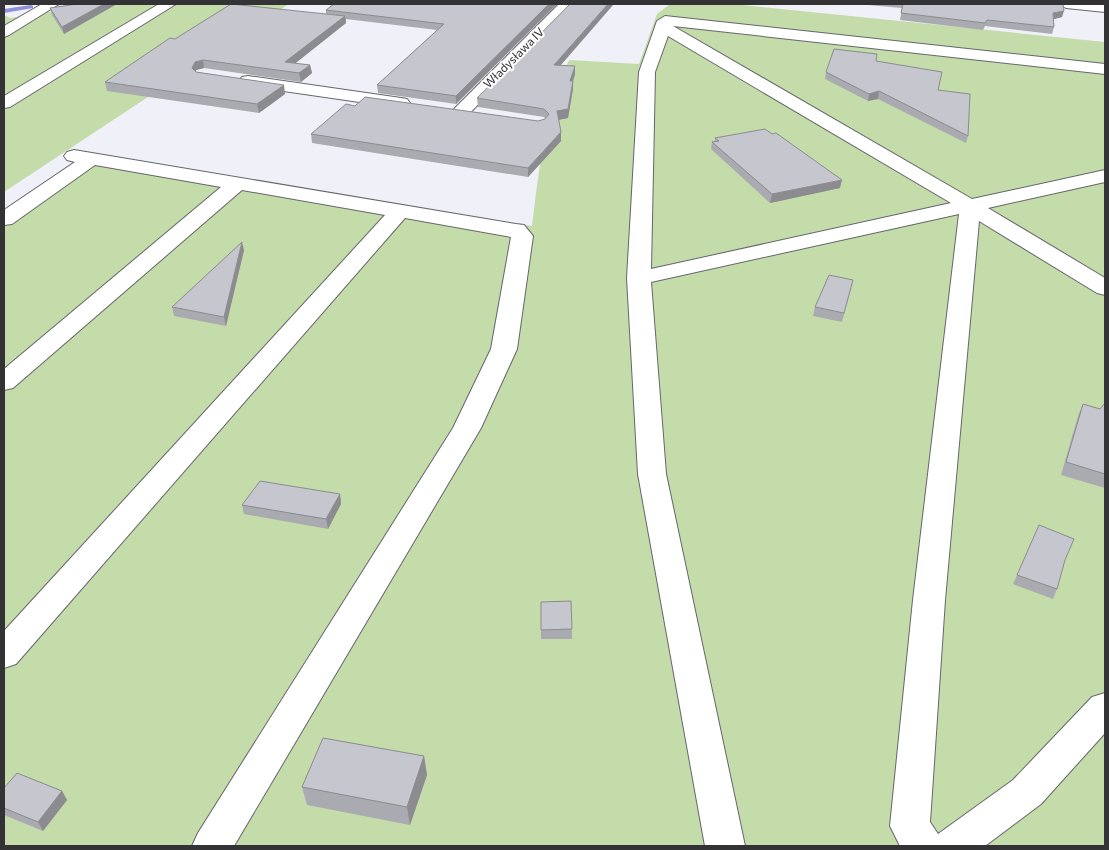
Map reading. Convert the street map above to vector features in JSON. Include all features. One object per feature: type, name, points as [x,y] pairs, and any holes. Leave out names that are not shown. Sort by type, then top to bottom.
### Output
[{"type":"street","points":[[4,103],[169,4]]},
{"type":"street","name":"Władysława IV","points":[[461,112],[567,4]]},
{"type":"street","points":[[1066,4],[1105,8]]},
{"type":"street","points":[[4,16],[49,8]]},
{"type":"street","points":[[4,32],[49,8]]},
{"type":"street","points":[[725,846],[652,474],[639,278],[646,72],[663,27],[666,21],[1105,70]]},
{"type":"street","points":[[663,27],[970,206],[1105,288]]},
{"type":"street","points":[[234,79],[422,106]]},
{"type":"street","points":[[441,109],[480,115]]},
{"type":"street","points":[[4,219],[83,158],[516,230],[522,236],[504,349],[496,370],[467,428],[212,846]]},
{"type":"street","points":[[639,278],[1105,176]]},
{"type":"street","points":[[4,382],[237,184]]},
{"type":"street","points":[[923,846],[910,826],[929,600],[970,206]]},
{"type":"street","points":[[4,654],[400,211]]},
{"type":"street","points":[[953,846],[1027,792],[1105,708]]},
{"type":"green space","points":[[97,4],[289,4],[4,192],[4,15],[10,18]]},
{"type":"green space","points":[[670,4],[733,4],[1105,42],[1105,846],[4,846],[4,216],[82,163],[113,157],[532,226],[544,142],[554,100],[569,60],[639,64],[657,14]]},
{"type":"building","points":[[77,4],[104,4],[62,27],[50,8]]},
{"type":"building","points":[[231,4],[345,16],[285,62],[310,65],[299,73],[203,60],[195,62],[192,68],[196,72],[284,85],[257,104],[105,82],[170,38],[175,39]]},
{"type":"building","points":[[334,4],[549,4],[456,96],[377,85],[444,24],[326,10]]},
{"type":"building","points":[[570,4],[608,4],[554,65],[575,66],[570,81],[573,81],[568,109],[557,111],[561,132],[528,168],[311,134],[346,104],[355,106],[365,97],[538,121],[545,119],[549,114],[544,109],[477,98]]},
{"type":"building","points":[[903,4],[1063,4],[1064,11],[1053,13],[1054,27],[987,20],[985,23],[901,13]]},
{"type":"building","points":[[834,49],[877,54],[876,61],[942,72],[938,90],[970,94],[968,136],[879,91],[869,94],[826,72]]},
{"type":"building","points":[[765,129],[772,134],[776,133],[842,180],[772,194],[712,142],[719,141],[715,138]]},
{"type":"building","points":[[242,242],[224,317],[172,307]]},
{"type":"building","points":[[829,275],[853,280],[844,313],[815,307]]},
{"type":"building","points":[[1105,403],[1105,474],[1066,462],[1083,404],[1100,409]]},
{"type":"building","points":[[260,481],[340,494],[326,519],[242,505]]},
{"type":"building","points":[[1039,525],[1074,539],[1065,560],[1057,589],[1017,575]]},
{"type":"building","points":[[571,601],[572,629],[541,630],[541,602]]},
{"type":"building","points":[[323,738],[424,756],[407,807],[302,787]]},
{"type":"building","points":[[17,773],[62,791],[38,822],[4,808],[4,788]]},
{"type":"waterway","points":[[4,11],[31,7]]}]
